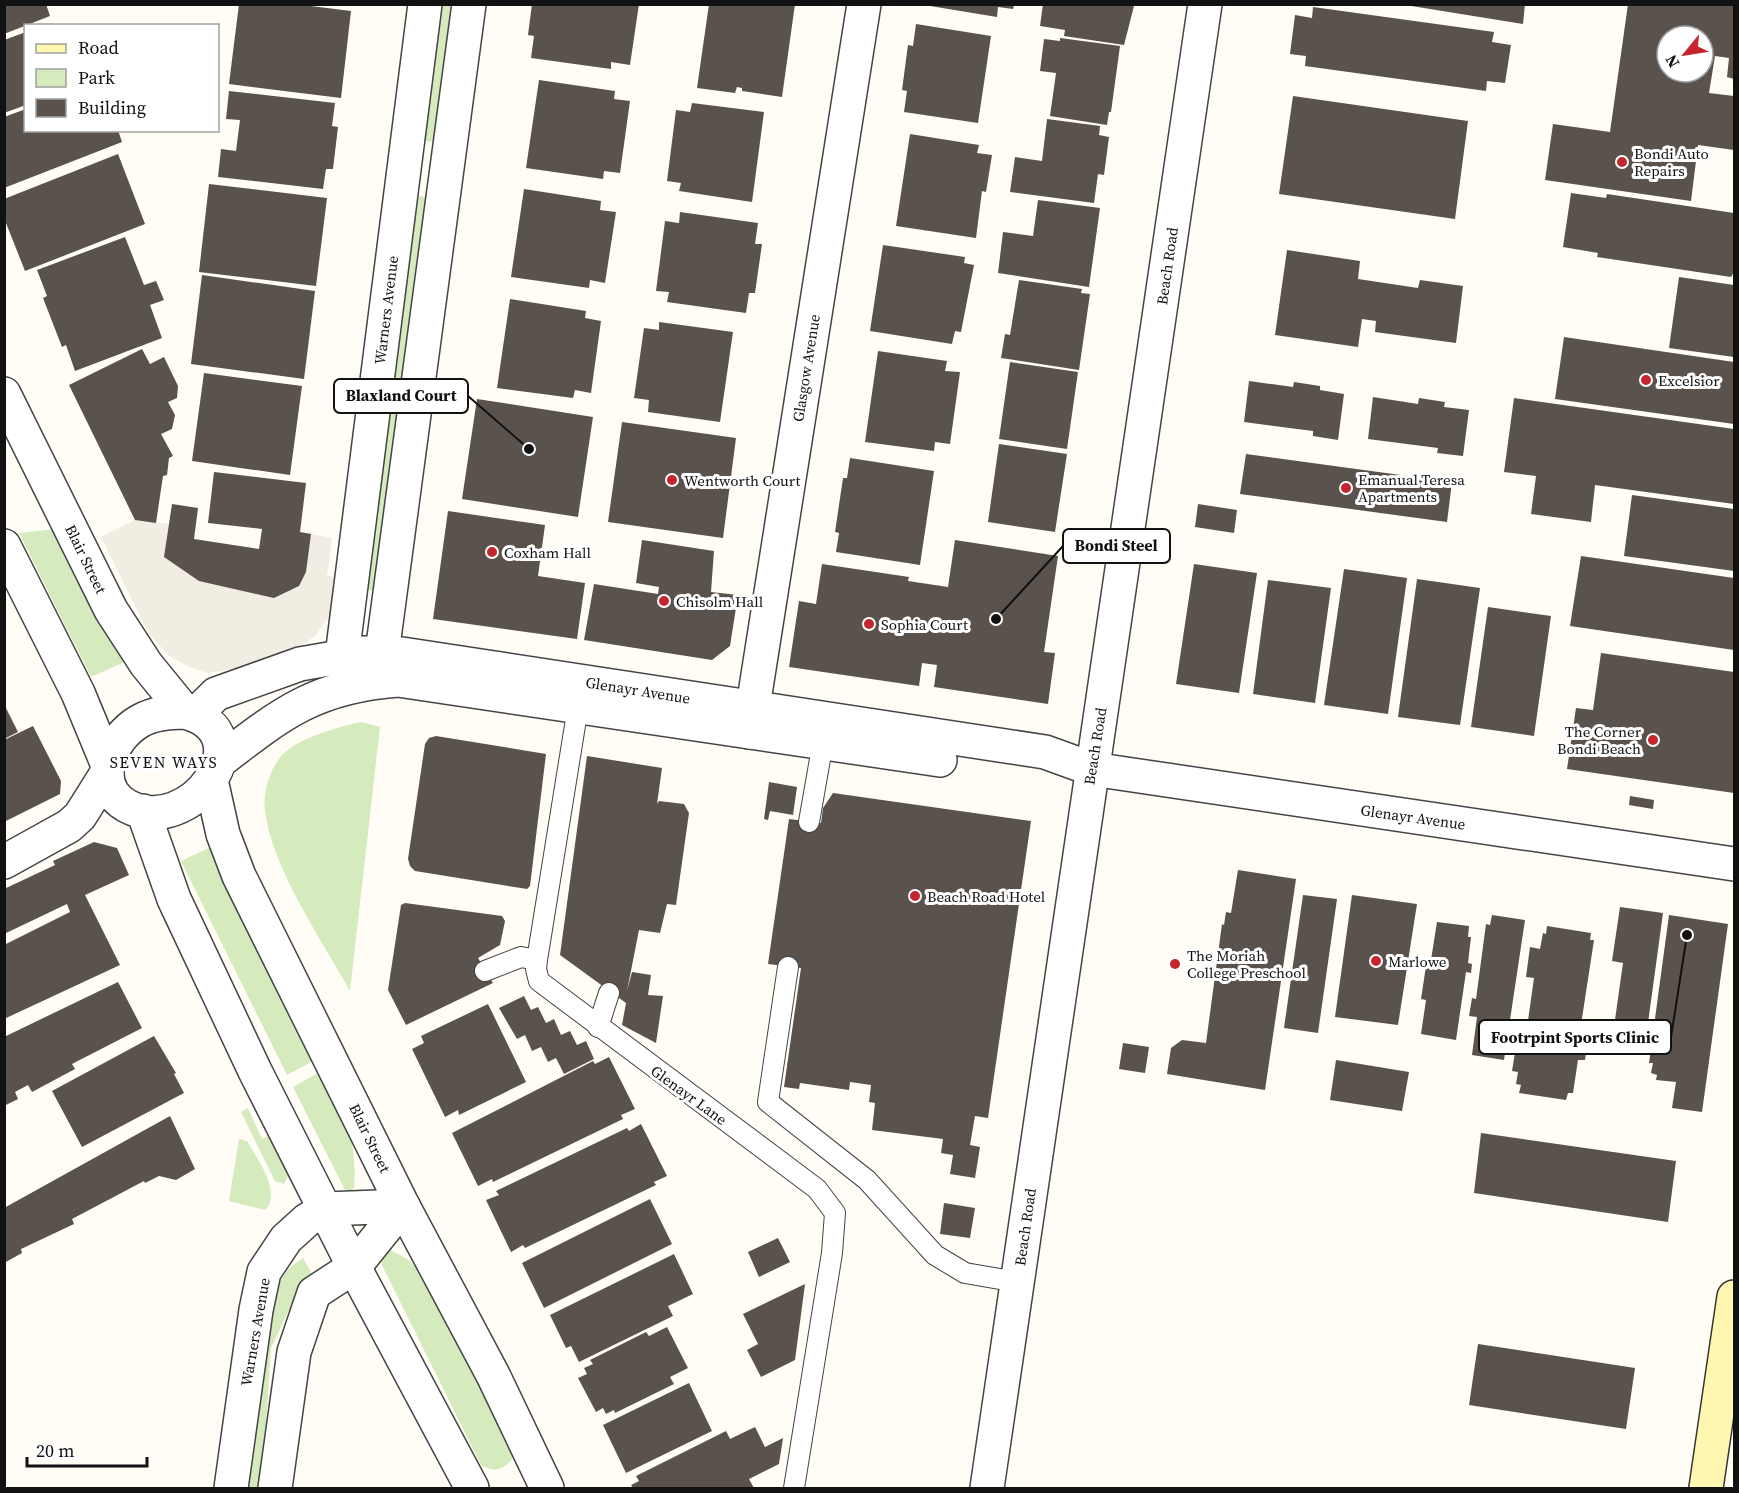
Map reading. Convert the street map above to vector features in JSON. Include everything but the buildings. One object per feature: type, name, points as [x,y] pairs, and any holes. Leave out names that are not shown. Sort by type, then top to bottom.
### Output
[{"type":"main road","points":[[1706,1488],[1734,1297]]},
{"type":"street","name":"Warners Avenue","points":[[345,672],[425,4]]},
{"type":"street","points":[[384,667],[469,4]]},
{"type":"street","name":"Glasgow Avenue","points":[[751,720],[864,4]]},
{"type":"street","name":"Beach Road","points":[[987,1488],[1205,4]]},
{"type":"street","points":[[404,169],[446,174]]},
{"type":"street","name":"Blair Street","points":[[8,412],[111,610],[146,664],[190,714]]},
{"type":"street","points":[[4,546],[78,693],[107,768],[108,783],[117,798],[133,809],[143,811],[164,811],[181,805],[196,796],[215,770],[221,751],[211,725],[190,714],[163,713],[131,728],[116,744],[107,768],[80,816],[69,826],[4,862]]},
{"type":"street","name":"Glenayr Avenue","points":[[190,714],[216,694],[300,664],[345,672],[384,667],[751,720],[823,742],[1042,775],[1092,770]]},
{"type":"street","name":"Glenayr Avenue","points":[[384,667],[398,680],[578,707],[751,720],[1045,752],[1092,770],[1734,864]]},
{"type":"street","name":"Glenayr Avenue","points":[[215,770],[274,719],[312,698],[345,672]]},
{"type":"street","name":"Blair Street","points":[[215,770],[223,834],[239,876],[403,1206],[493,1375],[540,1486]]},
{"type":"street","points":[[143,811],[174,899],[255,1071],[354,1267],[472,1488]]},
{"type":"street","points":[[326,1209],[403,1206]]},
{"type":"street","points":[[275,1488],[294,1352],[314,1293],[354,1267],[403,1206]]},
{"type":"street","name":"Warners Avenue","points":[[231,1488],[256,1310],[264,1272],[286,1239],[307,1220],[326,1209]]},
{"type":"lane","name":"Glenayr Lane","points":[[578,707],[537,960],[536,969],[540,981],[598,1027],[817,1189],[835,1213],[832,1253],[794,1488]]},
{"type":"lane","points":[[809,822],[823,742]]},
{"type":"lane","points":[[485,971],[521,957],[537,960]]},
{"type":"lane","points":[[788,967],[768,1102],[867,1180],[935,1255],[964,1273],[1017,1282]]},
{"type":"lane","points":[[598,1027],[609,993]]},
{"type":"green space","points":[[436,5],[457,5],[435,140],[429,142],[424,140]]},
{"type":"green space","points":[[414,197],[427,198],[378,591],[360,589]]},
{"type":"green space","points":[[56,529],[129,660],[91,677],[19,533]]},
{"type":"green space","points":[[361,722],[380,727],[350,991],[287,879],[269,832],[265,803],[266,790],[275,764],[294,745],[340,727]]},
{"type":"green space","points":[[215,845],[319,1058],[287,1075],[181,861]]},
{"type":"green space","points":[[325,1069],[348,1126],[354,1155],[354,1188],[349,1192],[345,1190],[293,1087]]},
{"type":"green space","points":[[248,1108],[262,1139],[272,1134],[290,1172],[284,1184],[275,1181],[241,1112]]},
{"type":"green space","points":[[239,1139],[247,1141],[270,1185],[270,1203],[265,1210],[229,1201]]},
{"type":"green space","points":[[383,1246],[407,1259],[425,1275],[513,1449],[513,1458],[502,1468],[490,1469],[481,1465],[377,1255]]},
{"type":"green space","points":[[303,1258],[314,1277],[288,1312],[271,1348],[262,1488],[243,1488],[276,1288],[289,1268]]},
{"type":"shaded area","points":[[135,520],[169,524],[165,557],[274,598],[299,586],[306,572],[311,534],[332,538],[327,576],[338,577],[329,617],[315,636],[295,650],[246,667],[208,673],[189,667],[168,655],[148,632],[101,537]]},
{"type":"place","name":"Bondi Auto Repairs","points":[[1622,162]]},
{"type":"place","name":"Excelsior","points":[[1646,380]]},
{"type":"place","name":"Blaxland Court","points":[[529,449]]},
{"type":"place","name":"Wentworth Court","points":[[672,480]]},
{"type":"place","name":"Emanual Teresa Apartments","points":[[1346,488]]},
{"type":"place","name":"Coxham Hall","points":[[492,552]]},
{"type":"place","name":"Chisolm Hall","points":[[664,601]]},
{"type":"place","name":"Bondi Steel","points":[[996,619]]},
{"type":"place","name":"Sophia Court","points":[[869,624]]},
{"type":"place","name":"The Corner Bondi Beach","points":[[1653,740]]},
{"type":"place","name":"Beach Road Hotel","points":[[915,896]]},
{"type":"place","name":"Footrpint Sports Clinic","points":[[1687,935]]},
{"type":"place","name":"Marlowe","points":[[1376,961]]},
{"type":"place","name":"The Moriah College Preschool","points":[[1175,964]]},
{"type":"district","name":"SEVEN WAYS","points":[[164,762]]}]
